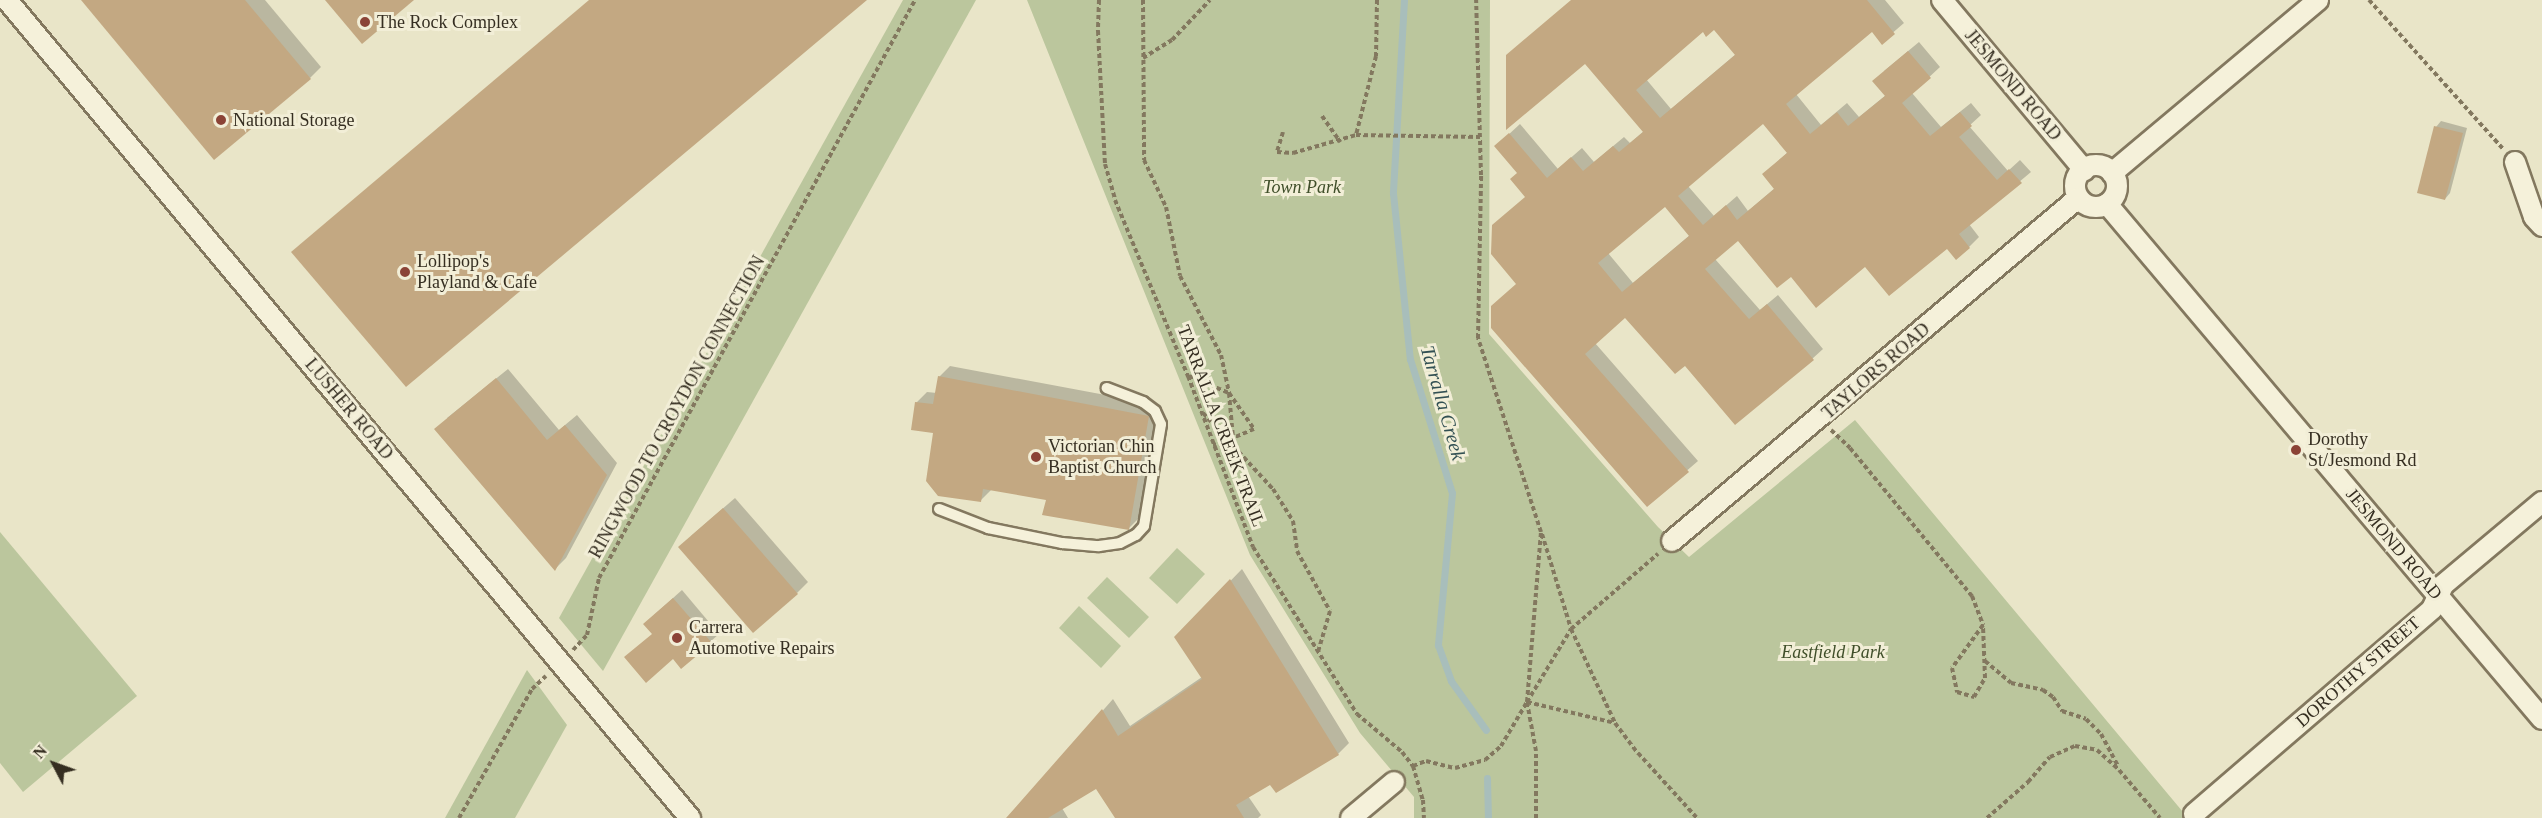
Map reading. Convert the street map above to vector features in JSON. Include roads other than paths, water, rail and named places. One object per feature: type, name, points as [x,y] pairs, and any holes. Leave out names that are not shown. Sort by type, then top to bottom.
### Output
[{"type":"street","name":"LUSHER ROAD","points":[[7,0],[690,818]]},
{"type":"street","name":"JESMOND ROAD","points":[[1942,0],[2084,170]]},
{"type":"street","points":[[2112,172],[2318,0]]},
{"type":"street","points":[[2515,162],[2534,217],[2542,226]]},
{"type":"street","points":[[2095,165],[2112,172],[2116,189],[2107,204],[2088,206],[2078,198],[2076,179],[2084,170],[2095,165]]},
{"type":"street","name":"TAYLORS ROAD","points":[[1672,541],[1820,419],[2078,198]]},
{"type":"street","name":"JESMOND ROAD","points":[[2107,204],[2542,719]]},
{"type":"street","name":"DOROTHY STREET","points":[[2194,814],[2432,609],[2443,585],[2542,502]]},
{"type":"street","points":[[1351,818],[1394,782]]},
{"type":"lane","points":[[939,509],[988,528],[1062,543],[1100,546],[1120,543],[1136,535],[1144,526],[1161,424],[1155,411],[1143,402],[1107,388]]},
{"type":"waterway","name":"Tarralla Creek","points":[[1404,0],[1393,193],[1410,359],[1452,493],[1438,645],[1451,681],[1486,730]]},
{"type":"waterway","name":"Tarralla Creek","points":[[1487,778],[1488,818]]},
{"type":"place","name":"The Rock Complex","points":[[365,22]]},
{"type":"place","name":"National Storage","points":[[221,120]]},
{"type":"place","name":"Lollipop's Playland & Cafe","points":[[405,272]]},
{"type":"place","name":"Dorothy St/Jesmond Rd","points":[[2296,450]]},
{"type":"place","name":"Victorian Chin Baptist Church","points":[[1036,457]]},
{"type":"place","name":"Carrera Automotive Repairs","points":[[677,638]]},
{"type":"park label","name":"Town Park","points":[[1302,187]]},
{"type":"park label","name":"Eastfield Park","points":[[1833,652]]}]
